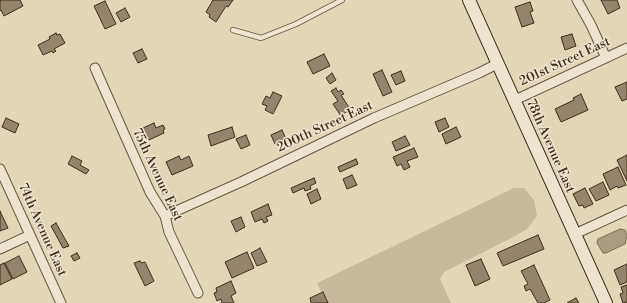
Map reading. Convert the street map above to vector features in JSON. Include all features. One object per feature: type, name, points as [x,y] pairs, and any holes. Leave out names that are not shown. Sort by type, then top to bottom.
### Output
[{"type":"street","name":"78th Avenue East","points":[[468,0],[515,100],[606,303]]},
{"type":"street","points":[[577,0],[581,5],[606,58]]},
{"type":"street","name":"201st Street East","points":[[515,100],[627,48]]},
{"type":"street","name":"200th Street East","points":[[165,216],[241,182],[374,118],[497,64]]},
{"type":"street","name":"75th Avenue East","points":[[95,68],[150,192],[165,216],[169,232],[198,293]]},
{"type":"street","name":"74th Avenue East","points":[[0,169],[61,303]]},
{"type":"street","points":[[575,234],[627,210]]},
{"type":"street","points":[[0,249],[30,235]]},
{"type":"lane","points":[[233,30],[261,38],[296,24],[342,0]]},
{"type":"shaded area","points":[[514,188],[524,188],[534,200],[537,216],[527,229],[444,272],[440,279],[451,303],[327,303],[317,283]]},
{"type":"shaded area","points":[[620,229],[625,230],[627,236],[625,244],[603,253],[597,243],[598,239]]},
{"type":"building","points":[[0,0],[20,0],[23,6],[4,16],[1,10],[0,11]]},
{"type":"building","points":[[213,0],[233,0],[228,7],[226,6],[216,22],[209,17],[210,15],[206,12]]},
{"type":"building","points":[[601,0],[617,0],[620,8],[608,14]]},
{"type":"building","points":[[105,1],[116,24],[105,29],[94,6]]},
{"type":"building","points":[[530,2],[533,11],[530,12],[534,23],[522,27],[515,7]]},
{"type":"building","points":[[125,8],[130,17],[121,22],[116,13]]},
{"type":"building","points":[[56,33],[57,35],[60,34],[65,43],[54,49],[56,51],[53,53],[52,51],[43,55],[38,45],[50,39],[49,37]]},
{"type":"building","points":[[572,34],[576,46],[565,50],[561,37]]},
{"type":"building","points":[[142,49],[147,59],[138,63],[133,53]]},
{"type":"building","points":[[324,54],[330,66],[313,74],[307,62]]},
{"type":"building","points":[[382,70],[392,92],[383,96],[373,74]]},
{"type":"building","points":[[401,71],[405,81],[396,85],[391,75]]},
{"type":"building","points":[[332,73],[336,80],[330,84],[326,78]]},
{"type":"building","points":[[627,82],[627,99],[622,101],[615,87]]},
{"type":"building","points":[[336,88],[338,92],[341,90],[344,94],[341,95],[350,109],[341,116],[333,104],[338,101],[331,91]]},
{"type":"building","points":[[273,92],[282,96],[273,114],[265,110],[267,106],[262,104],[266,96],[270,98]]},
{"type":"building","points":[[581,94],[588,110],[561,122],[555,109],[574,100],[573,98]]},
{"type":"building","points":[[6,118],[19,124],[15,133],[2,127]]},
{"type":"building","points":[[445,118],[449,127],[439,132],[435,122]]},
{"type":"building","points":[[154,123],[156,128],[163,125],[165,129],[163,130],[164,133],[149,140],[143,128]]},
{"type":"building","points":[[232,127],[235,137],[211,146],[208,135]]},
{"type":"building","points":[[456,127],[461,137],[446,144],[442,134]]},
{"type":"building","points":[[282,130],[286,139],[275,144],[271,135]]},
{"type":"building","points":[[246,135],[250,145],[241,149],[236,139]]},
{"type":"building","points":[[405,136],[410,145],[396,151],[392,142]]},
{"type":"building","points":[[414,148],[418,157],[407,161],[410,167],[404,170],[401,164],[397,166],[393,157]]},
{"type":"building","points":[[627,155],[627,181],[617,160]]},
{"type":"building","points":[[72,156],[82,161],[80,165],[89,170],[86,174],[68,164]]},
{"type":"building","points":[[179,156],[181,160],[189,156],[193,166],[172,175],[166,162]]},
{"type":"building","points":[[356,159],[358,164],[340,172],[338,167]]},
{"type":"building","points":[[618,167],[626,185],[618,188],[617,186],[610,190],[603,174]]},
{"type":"building","points":[[352,175],[357,185],[347,189],[343,179]]},
{"type":"building","points":[[314,178],[316,183],[310,186],[311,189],[305,191],[304,188],[293,193],[291,188]]},
{"type":"building","points":[[603,182],[609,195],[596,201],[589,189]]},
{"type":"building","points":[[585,188],[593,204],[584,208],[583,205],[579,206],[573,194]]},
{"type":"building","points":[[317,189],[321,199],[311,204],[307,194]]},
{"type":"building","points":[[268,204],[272,215],[266,217],[268,221],[264,223],[262,219],[255,222],[251,212]]},
{"type":"building","points":[[0,211],[8,228],[0,231]]},
{"type":"building","points":[[241,217],[245,227],[236,232],[231,221]]},
{"type":"building","points":[[56,223],[69,246],[63,248],[51,226]]},
{"type":"building","points":[[538,235],[544,249],[503,266],[497,253]]},
{"type":"building","points":[[260,248],[267,262],[257,266],[251,253]]},
{"type":"building","points":[[247,252],[254,268],[232,278],[225,262]]},
{"type":"building","points":[[77,253],[80,258],[74,261],[71,256]]},
{"type":"building","points":[[19,256],[27,272],[13,279],[5,263]]},
{"type":"building","points":[[481,259],[490,279],[475,286],[466,265]]},
{"type":"building","points":[[140,261],[141,263],[145,262],[154,281],[145,286],[134,263]]},
{"type":"building","points":[[4,263],[12,279],[0,285],[0,265]]},
{"type":"building","points":[[627,264],[627,282],[620,285],[614,270]]},
{"type":"building","points":[[534,265],[550,300],[544,303],[538,303],[530,289],[526,291],[524,286],[528,284],[521,271]]},
{"type":"building","points":[[231,281],[236,293],[231,296],[234,303],[222,303],[221,299],[217,301],[214,293],[217,292],[216,288]]},
{"type":"building","points":[[627,285],[627,302],[623,303],[620,294],[623,293],[621,287]]},
{"type":"building","points":[[323,292],[328,303],[311,303],[310,298]]},
{"type":"building","points":[[576,298],[579,303],[567,303]]}]
